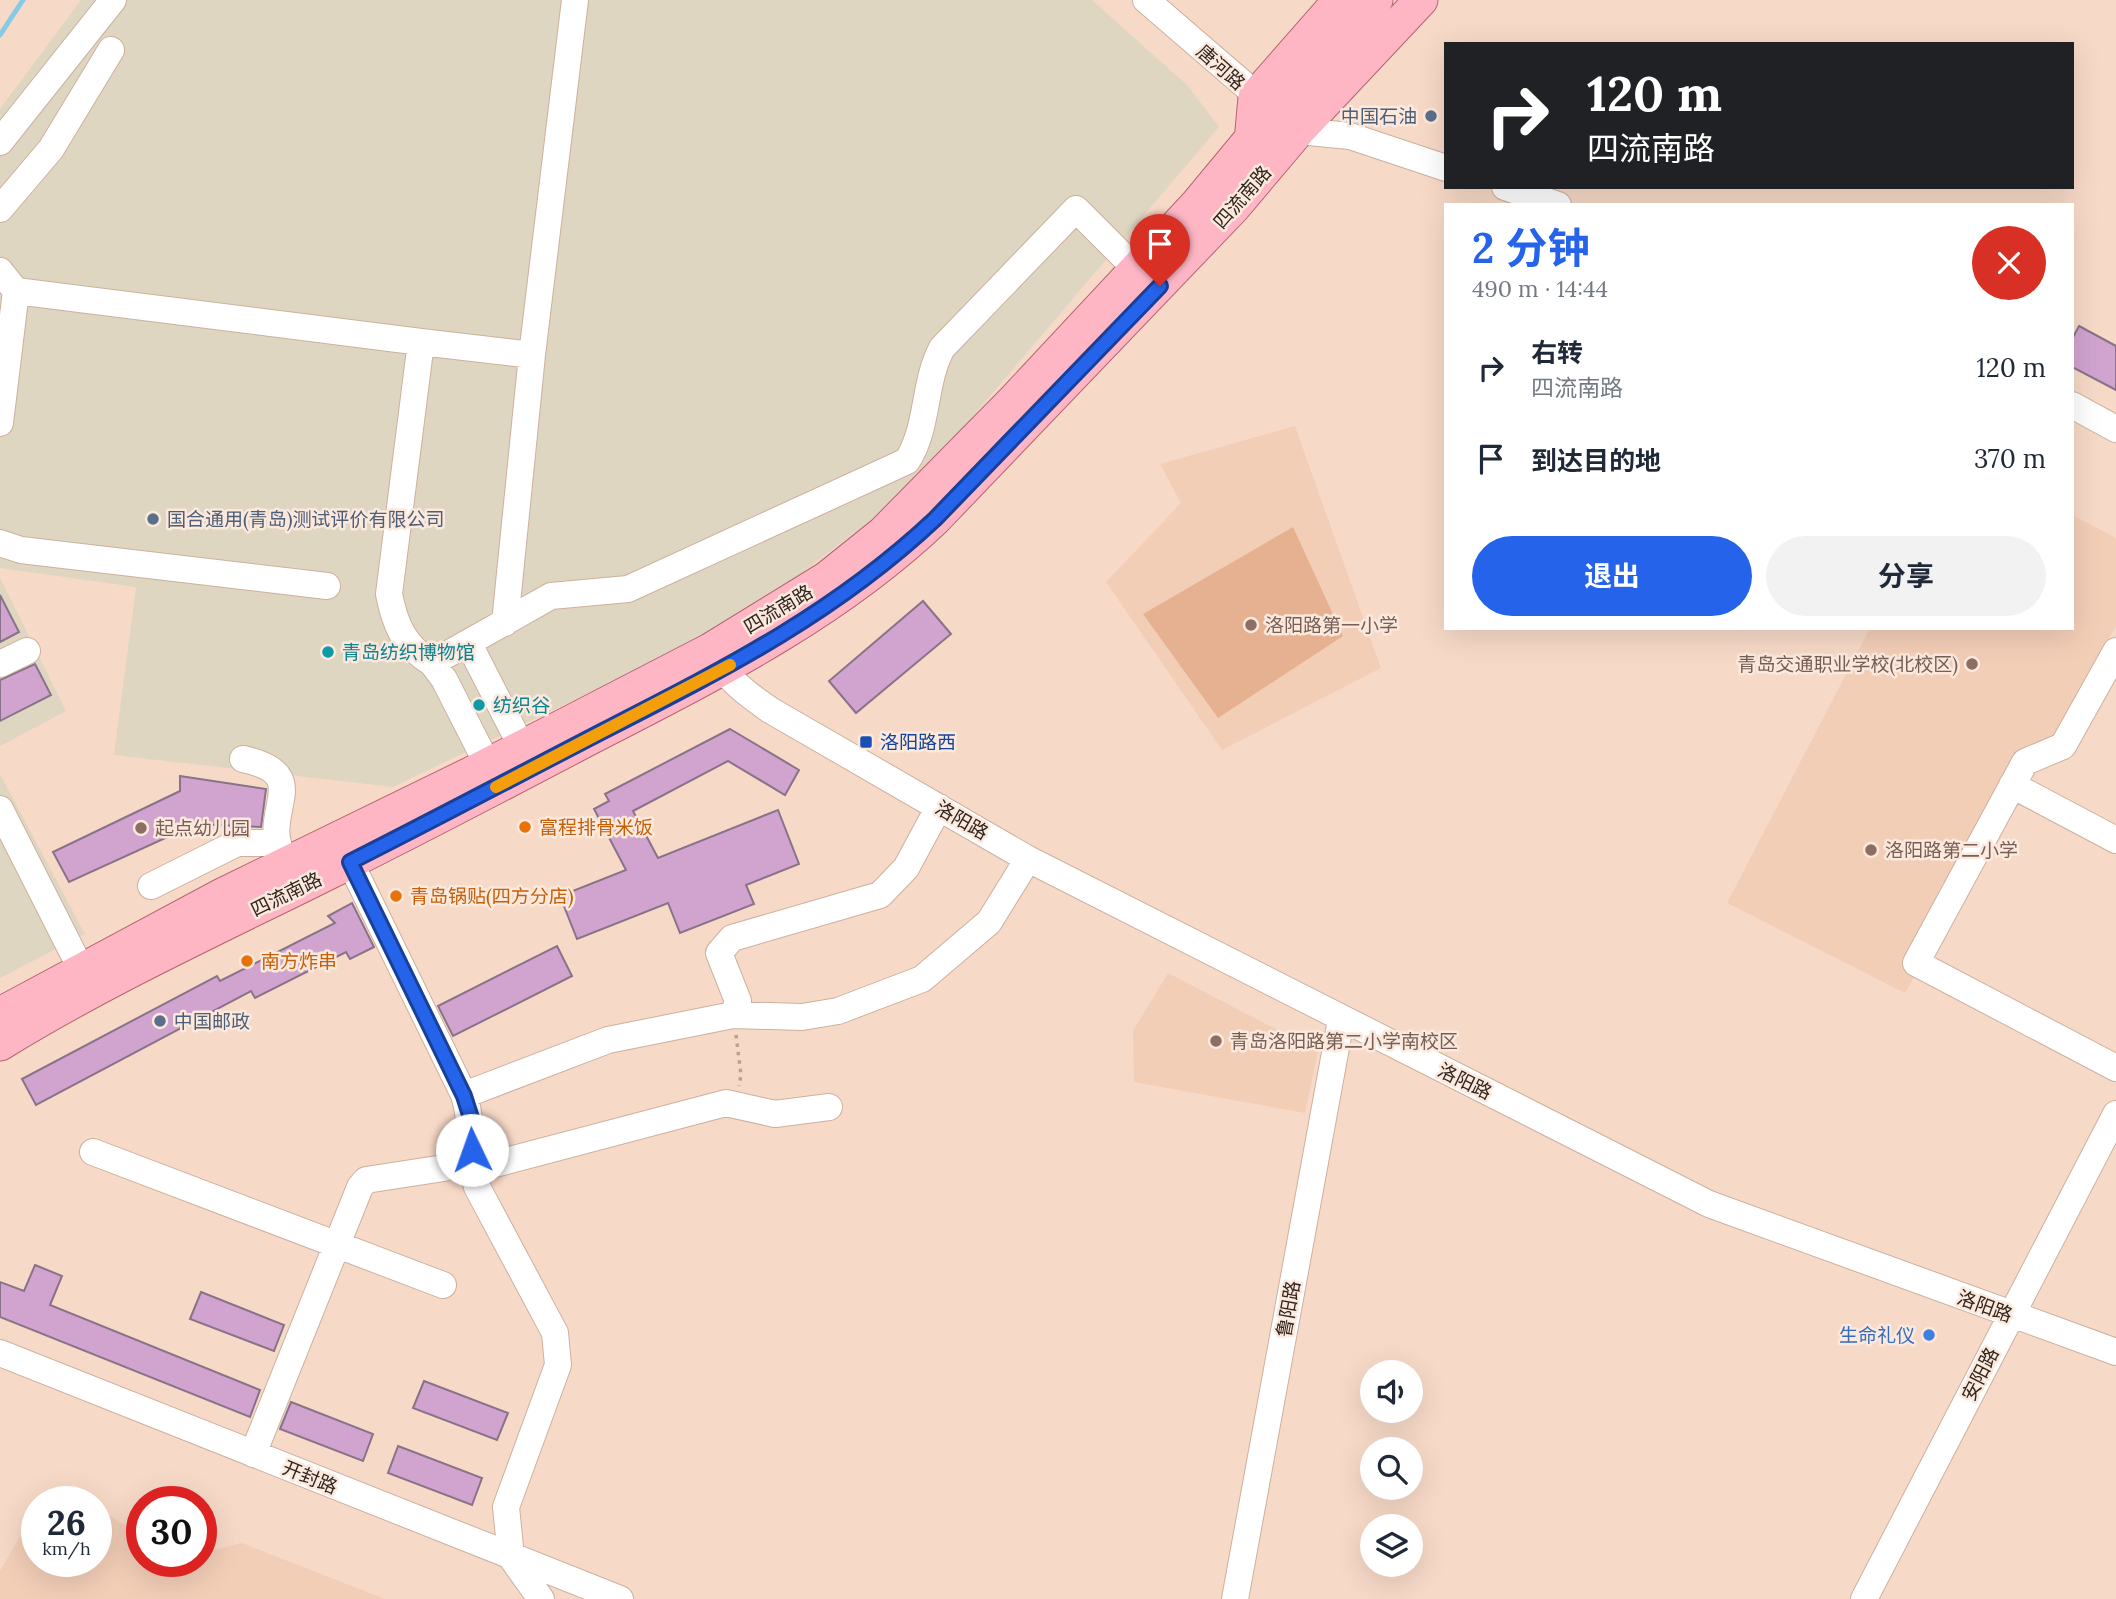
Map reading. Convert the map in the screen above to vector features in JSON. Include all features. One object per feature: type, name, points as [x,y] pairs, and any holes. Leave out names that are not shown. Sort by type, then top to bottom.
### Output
[{"type":"main road","name":"四流南路","points":[[0,1044],[190,941],[350,862],[527,757],[835,602],[900,552],[1151,296],[1233,208],[1276,113],[1340,0]]},
{"type":"main road","name":"四流南路","points":[[716,660],[883,533],[1015,399],[1136,269],[1376,0]]},
{"type":"main road","name":"四流南路","points":[[1276,113],[1421,2]]},
{"type":"main road","name":"四流南路","points":[[0,1014],[281,853],[493,775]]},
{"type":"street","points":[[0,142],[113,0]]},
{"type":"street","points":[[505,623],[532,355],[575,0]]},
{"type":"street","name":"唐河路","points":[[1146,0],[1276,113]]},
{"type":"street","points":[[0,209],[51,149],[111,50]]},
{"type":"street","points":[[1276,113],[1444,167]]},
{"type":"street","points":[[1511,189],[1552,203]]},
{"type":"street","points":[[432,663],[551,596],[628,589],[907,461],[916,447],[934,363],[942,348],[1076,209],[1136,269]]},
{"type":"street","points":[[0,423],[8,281],[421,342],[532,355]]},
{"type":"street","points":[[421,342],[389,594],[396,626],[416,653],[432,663],[444,679],[493,775]]},
{"type":"street","points":[[2074,406],[2116,429]]},
{"type":"street","points":[[0,543],[21,550],[327,586]]},
{"type":"street","points":[[469,644],[527,757]]},
{"type":"street","points":[[0,664],[27,651]]},
{"type":"street","points":[[2116,651],[2063,746],[2025,762],[1916,963],[2116,1068]]},
{"type":"street","name":"洛阳路","points":[[716,660],[746,693],[770,710],[1027,859],[1709,1204],[2010,1316],[2116,1352]]},
{"type":"street","points":[[151,886],[237,843],[281,853],[281,785],[276,771],[268,765],[243,759]]},
{"type":"street","points":[[2012,785],[2116,839]]},
{"type":"street","points":[[733,1015],[738,1001],[719,953],[732,938],[880,895],[906,867],[939,807]]},
{"type":"street","points":[[0,809],[81,969]]},
{"type":"street","points":[[464,1096],[608,1040],[733,1015],[802,1017],[838,1011],[922,979],[989,922],[1027,859]]},
{"type":"street","points":[[350,862],[464,1096],[471,1118],[472,1160],[477,1187],[555,1333],[558,1365],[506,1507],[511,1557],[541,1599]]},
{"type":"street","name":"鲁阳路","points":[[1235,1599],[1341,1020]]},
{"type":"street","points":[[253,1454],[360,1187],[366,1180],[444,1168],[726,1103],[775,1114],[828,1107]]},
{"type":"street","name":"安阳路","points":[[1864,1599],[2116,1114]]},
{"type":"street","points":[[93,1152],[443,1285]]},
{"type":"street","name":"开封路","points":[[0,1353],[620,1599]]},
{"type":"path","points":[[726,1103],[738,1091],[741,1074],[733,1015]]},
{"type":"shaded area","points":[[81,0],[1092,0],[1188,86],[1219,127],[911,489],[742,619],[393,787],[114,755],[136,587],[0,568],[0,109]]},
{"type":"shaded area","name":"洛阳路第一小学","points":[[1295,426],[1381,668],[1222,750],[1106,582],[1181,503],[1160,464]]},
{"type":"shaded area","points":[[2074,516],[2116,538],[2116,626],[1905,993],[1727,903],[1869,630],[2074,630]]},
{"type":"shaded area","points":[[1293,527],[1343,636],[1218,718],[1143,614]]},
{"type":"shaded area","points":[[0,578],[66,711],[0,746]]},
{"type":"shaded area","points":[[0,774],[85,934],[0,978]]},
{"type":"shaded area","name":"青岛洛阳路第二小学南校区","points":[[1168,973],[1318,1051],[1305,1113],[1134,1082],[1133,1031]]},
{"type":"shaded area","points":[[112,1517],[126,1526],[126,1577],[217,1577],[217,1549],[242,1543],[385,1599],[0,1599],[0,1571],[21,1535],[21,1577],[112,1577]]},
{"type":"building","points":[[2079,326],[2116,346],[2116,390],[2074,368],[2074,335]]},
{"type":"building","points":[[0,595],[19,632],[0,642]]},
{"type":"building","points":[[923,601],[951,634],[856,713],[829,681]]},
{"type":"building","points":[[35,664],[51,695],[0,721],[0,680]]},
{"type":"building","points":[[730,729],[799,770],[785,795],[728,761],[633,811],[658,858],[778,810],[799,864],[746,885],[754,904],[680,933],[668,903],[577,939],[560,896],[626,870],[594,809],[609,801],[605,794]]},
{"type":"building","points":[[180,776],[266,789],[261,827],[196,824],[69,882],[53,852],[180,791]]},
{"type":"building","points":[[352,903],[374,947],[350,959],[346,952],[255,998],[251,991],[36,1105],[22,1079],[217,976],[220,981],[335,923],[328,916]]},
{"type":"building","points":[[557,946],[572,976],[453,1036],[438,1006]]},
{"type":"building","points":[[35,1265],[62,1276],[50,1305],[260,1390],[250,1417],[0,1317],[0,1282],[24,1291]]},
{"type":"building","points":[[201,1292],[284,1325],[274,1351],[190,1319]]},
{"type":"building","points":[[424,1381],[508,1413],[497,1440],[413,1408]]},
{"type":"building","points":[[291,1402],[373,1434],[363,1461],[280,1429]]},
{"type":"building","points":[[398,1446],[482,1478],[472,1505],[388,1473]]},
{"type":"waterway","points":[[0,35],[23,0]]},
{"type":"slow traffic","points":[[496,787],[730,665]]},
{"type":"place","name":"中国石油","points":[[1431,116]]},
{"type":"place","name":"国合通用(青岛)测试评价有限公司","points":[[153,519]]},
{"type":"place","name":"洛阳路第一小学","points":[[1251,625]]},
{"type":"place","name":"青岛纺织博物馆","points":[[328,652]]},
{"type":"place","name":"青岛交通职业学校(北校区)","points":[[1972,664]]},
{"type":"place","name":"纺织谷","points":[[479,705]]},
{"type":"place","name":"洛阳路西","points":[[866,742]]},
{"type":"place","name":"富程排骨米饭","points":[[525,827]]},
{"type":"place","name":"起点幼儿园","points":[[141,828]]},
{"type":"place","name":"洛阳路第二小学","points":[[1871,850]]},
{"type":"place","name":"青岛锅贴(四方分店)","points":[[396,896]]},
{"type":"place","name":"南方炸串","points":[[247,961]]},
{"type":"place","name":"中国邮政","points":[[160,1021]]},
{"type":"place","name":"青岛洛阳路第二小学南校区","points":[[1216,1041]]},
{"type":"place","name":"生命礼仪","points":[[1929,1335]]},
{"type":"route","points":[[472,1150],[471,1118],[464,1096],[350,862],[722,670],[847,594],[900,552],[935,519],[1160,286]]}]
